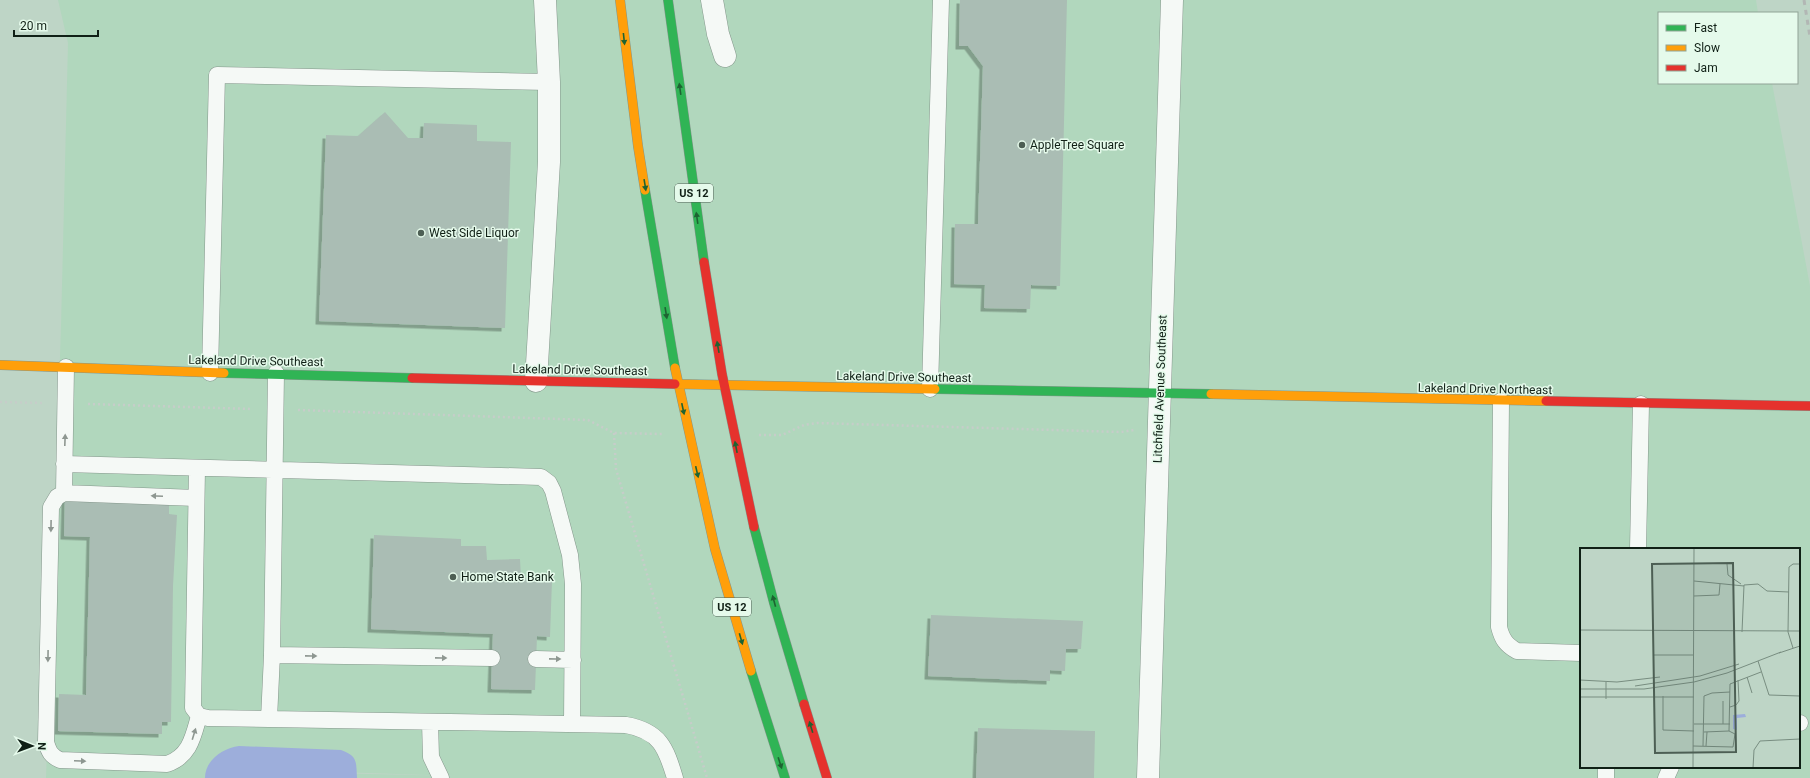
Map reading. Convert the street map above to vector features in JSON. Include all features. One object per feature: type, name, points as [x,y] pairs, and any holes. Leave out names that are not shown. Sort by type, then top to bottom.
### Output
[{"type":"main road","name":"US 12","points":[[620,0],[638,146],[678,384],[715,549],[760,701],[785,778]]},
{"type":"main road","name":"US 12","points":[[668,0],[704,265],[724,385],[747,498],[792,665],[827,778]]},
{"type":"main road","name":"Lakeland Drive Southeast","points":[[0,365],[210,373],[276,373],[536,381],[1160,395]]},
{"type":"main road","name":"Lakeland Drive Northeast","points":[[1160,395],[1810,406]]},
{"type":"street","points":[[536,381],[541,276],[549,162],[549,82],[545,0]]},
{"type":"street","points":[[712,0],[718,34],[726,56]]},
{"type":"street","name":"Litchfield Avenue Southeast","points":[[1148,778],[1172,0]]},
{"type":"lane","points":[[930,390],[941,0]]},
{"type":"lane","points":[[210,373],[217,75],[549,82]]},
{"type":"lane","points":[[64,493],[66,367]]},
{"type":"lane","points":[[269,719],[272,655],[277,409],[276,373]]},
{"type":"lane","points":[[1501,401],[1499,627],[1501,637],[1507,646],[1517,651],[1580,652]]},
{"type":"lane","points":[[1638,548],[1641,404]]},
{"type":"lane","points":[[64,464],[275,471],[541,477],[549,483],[553,491],[570,555],[573,584],[572,724]]},
{"type":"lane","points":[[197,468],[193,708],[199,716],[208,718],[626,725],[650,732],[658,740],[667,753],[675,778]]},
{"type":"lane","points":[[196,498],[64,493],[57,497],[51,507],[46,742],[53,757],[60,760],[167,764],[178,760],[186,752],[193,739],[199,716]]},
{"type":"lane","points":[[272,655],[492,658]]},
{"type":"lane","points":[[536,659],[572,660]]},
{"type":"lane","points":[[430,722],[431,756],[441,778]]},
{"type":"lane","points":[[1666,778],[1671,768]]},
{"type":"path","points":[[0,402],[277,409],[588,420],[614,433],[651,434]]},
{"type":"path","points":[[782,435],[804,425],[816,423],[1121,432],[1158,425]]},
{"type":"path","points":[[614,433],[616,469],[707,778]]},
{"type":"shaded area","points":[[58,0],[1756,0],[1758,12],[1658,12],[1658,84],[1772,84],[1810,286],[1810,778],[46,778],[61,326],[68,43]],"holes":[[[338,772],[457,776],[325,773]]]},
{"type":"water","points":[[239,746],[341,750],[347,752],[355,760],[357,778],[205,778],[208,766],[216,756],[227,749]]},
{"type":"building","name":"AppleTree Square","points":[[960,0],[1067,0],[1060,286],[1031,285],[1030,309],[984,308],[985,285],[954,284],[955,224],[978,224],[983,66],[968,46],[959,46]]},
{"type":"building","points":[[385,112],[408,138],[423,138],[424,123],[477,125],[477,141],[511,142],[505,328],[319,321],[326,135],[358,136]]},
{"type":"building","points":[[65,498],[169,501],[169,514],[177,515],[173,586],[171,722],[162,722],[162,734],[58,731],[59,694],[86,695],[90,537],[64,536]]},
{"type":"building","points":[[374,535],[461,539],[461,546],[486,546],[487,560],[520,559],[521,578],[552,580],[550,637],[537,636],[535,690],[491,689],[493,634],[371,629]]},
{"type":"building","points":[[931,615],[1083,621],[1081,649],[1066,649],[1065,671],[1050,670],[1050,681],[928,676]]},
{"type":"building","points":[[978,728],[1095,731],[1094,778],[976,778]]},
{"type":"railway","points":[[1804,0],[1810,37]]},
{"type":"traffic: fast","points":[[668,0],[704,262]]},
{"type":"traffic: fast","points":[[645,190],[675,368]]},
{"type":"traffic: fast","points":[[224,373],[412,378]]},
{"type":"traffic: fast","points":[[935,389],[1211,394]]},
{"type":"traffic: fast","points":[[754,527],[774,603],[804,704]]},
{"type":"traffic: fast","points":[[751,671],[785,778]]},
{"type":"traffic: slow","points":[[620,0],[638,146],[645,190]]},
{"type":"traffic: slow","points":[[0,365],[224,373]]},
{"type":"traffic: slow","points":[[675,368],[715,549],[751,671]]},
{"type":"traffic: slow","points":[[675,384],[935,389]]},
{"type":"traffic: slow","points":[[1211,394],[1546,401]]},
{"type":"traffic: jam","points":[[704,262],[722,374],[754,527]]},
{"type":"traffic: jam","points":[[412,378],[675,384]]},
{"type":"traffic: jam","points":[[1546,401],[1810,406]]},
{"type":"traffic: jam","points":[[804,704],[827,778]]},
{"type":"place","name":"AppleTree Square","points":[[1022,145]]},
{"type":"place","name":"West Side Liquor","points":[[421,233]]},
{"type":"place","name":"Home State Bank","points":[[453,577]]}]
